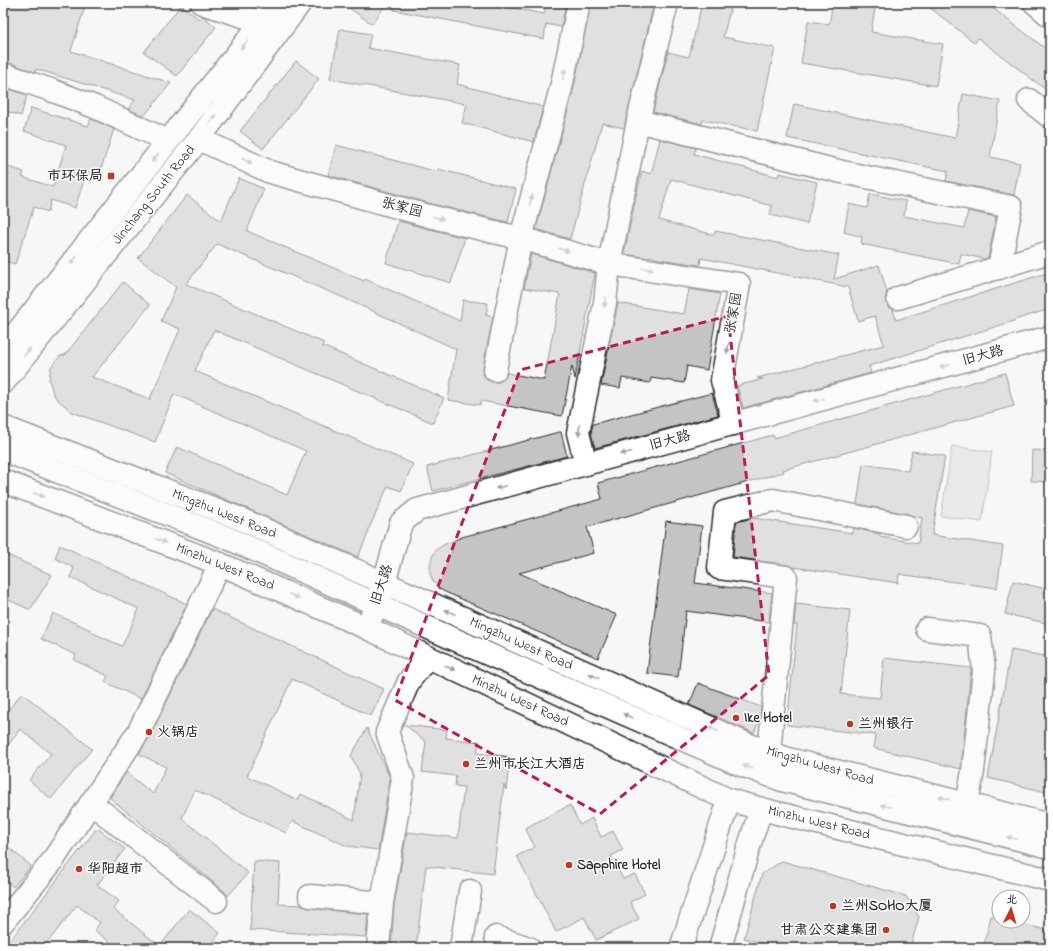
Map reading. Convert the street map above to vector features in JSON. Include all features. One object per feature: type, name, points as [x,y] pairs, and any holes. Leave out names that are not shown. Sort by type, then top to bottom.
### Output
[{"type":"street","points":[[202,3],[262,22]]},
{"type":"street","name":"Jinchang South Road","points":[[3,350],[277,3]]},
{"type":"street","name":"Jinchang South Road","points":[[3,383],[199,139],[300,3]]},
{"type":"street","points":[[495,370],[521,238],[561,88],[579,3]]},
{"type":"street","points":[[586,464],[578,433],[605,303],[609,264],[638,121],[667,3]]},
{"type":"street","points":[[1035,3],[1050,16]]},
{"type":"street","points":[[3,74],[95,107],[168,141]]},
{"type":"street","points":[[1029,100],[1050,117]]},
{"type":"street","points":[[638,121],[842,172],[1011,207],[999,268]]},
{"type":"street","name":"张家园","points":[[199,139],[270,172],[436,217],[521,238],[609,264],[740,284],[722,380],[734,424]]},
{"type":"street","points":[[898,298],[1050,252]]},
{"type":"street","name":"旧大路","points":[[367,628],[384,583],[401,523],[417,510],[1050,337]]},
{"type":"street","name":"Mingzhu West Road","points":[[3,427],[238,518],[747,744],[788,759],[1050,825]]},
{"type":"street","name":"Minzhu West Road","points":[[3,450],[230,538],[445,635],[732,761],[782,780],[1050,847]]},
{"type":"street","name":"Minzhu West Road","points":[[3,481],[220,564],[367,628],[729,800],[1050,880]]},
{"type":"street","points":[[769,775],[769,752],[786,578],[719,568],[725,512],[773,500],[906,526]]},
{"type":"street","points":[[3,922],[51,863],[139,731],[220,564]]},
{"type":"street","points":[[928,629],[980,636],[984,671],[973,771],[967,804]]},
{"type":"street","points":[[378,948],[382,903],[403,778],[387,732],[409,681],[428,658]]},
{"type":"street","points":[[681,948],[729,800]]},
{"type":"street","points":[[91,803],[216,901]]},
{"type":"street","points":[[720,948],[761,808]]},
{"type":"street","points":[[461,948],[470,891]]},
{"type":"street","points":[[310,896],[382,903]]},
{"type":"street","points":[[496,937],[529,948]]},
{"type":"highlighted area","points":[[728,316],[769,675],[600,814],[395,700],[520,370]]},
{"type":"shaded area","points":[[952,446],[992,452],[982,522],[941,516]]},
{"type":"building","points":[[3,3],[86,3],[71,51],[171,83],[144,116],[128,109],[135,100],[36,69],[35,72],[3,62]]},
{"type":"building","points":[[342,3],[387,3],[372,24]]},
{"type":"building","points":[[394,3],[486,3],[544,14],[546,3],[566,3],[561,27],[546,24],[544,39],[394,10]]},
{"type":"building","points":[[591,3],[654,3],[624,128],[602,123],[570,239],[536,229],[573,91]]},
{"type":"building","points":[[702,3],[732,3],[723,37],[775,48],[757,131],[703,120],[702,124],[653,112],[668,52],[689,57]]},
{"type":"building","points":[[833,3],[876,3],[871,32],[943,44],[936,86],[801,63],[808,21],[829,24]]},
{"type":"building","points":[[924,3],[986,3],[1050,52],[1050,93],[978,38],[975,43]]},
{"type":"building","points":[[181,5],[199,19],[203,16],[216,27],[177,76],[144,52]]},
{"type":"building","points":[[340,29],[371,34],[368,48],[460,65],[457,84],[543,107],[534,142],[462,123],[467,104],[330,79]]},
{"type":"building","points":[[296,61],[319,79],[263,149],[240,131]]},
{"type":"building","points":[[3,87],[27,95],[21,116],[3,110]]},
{"type":"building","points":[[963,94],[1000,101],[990,157],[1020,163],[1014,195],[946,181],[948,171],[787,138],[794,104],[955,138]]},
{"type":"building","points":[[31,108],[88,126],[91,119],[114,129],[98,178],[86,174],[75,208],[51,200],[48,212],[34,207],[15,264],[3,260],[3,165],[24,172],[22,177],[53,187],[66,145],[24,131]]},
{"type":"building","points":[[660,139],[696,148],[694,154],[778,177],[779,173],[817,182],[807,224],[770,215],[772,206],[671,179],[659,220],[714,235],[715,231],[839,255],[834,279],[879,265],[887,292],[886,302],[889,307],[893,309],[896,320],[1050,272],[1050,309],[869,366],[871,373],[743,408],[737,386],[763,379],[757,378],[884,345],[875,316],[858,321],[848,287],[701,258],[700,265],[659,259],[649,256],[649,258],[624,254],[642,171],[651,174]]},
{"type":"building","points":[[336,145],[438,172],[438,169],[516,189],[508,222],[432,204],[328,175]]},
{"type":"building","points":[[239,178],[264,189],[247,231],[364,281],[365,279],[460,321],[463,300],[488,303],[486,315],[493,317],[483,374],[487,380],[492,382],[499,382],[505,378],[507,373],[544,380],[560,294],[524,288],[531,254],[595,273],[575,379],[572,366],[562,416],[481,401],[480,405],[448,400],[456,349],[346,299],[217,244],[186,284],[324,343],[322,346],[444,398],[433,423],[214,330],[195,371],[413,464],[401,491],[388,486],[358,557],[165,473],[177,447],[287,495],[306,451],[174,394],[155,442],[72,412],[56,398],[53,393],[49,380],[51,367],[60,356],[65,355],[123,282],[150,305],[92,377],[150,399],[180,329],[161,321],[176,287],[138,258],[187,195],[221,221]]},
{"type":"building","points":[[870,194],[906,201],[904,216],[964,228],[968,211],[996,217],[988,258],[985,259],[961,254],[959,264],[861,244],[862,237],[844,232],[849,204],[867,208]]},
{"type":"building","points":[[398,221],[465,238],[451,283],[386,263]]},
{"type":"building","points":[[689,289],[720,294],[707,370],[687,366],[684,383],[651,378],[650,383],[622,378],[620,388],[601,385],[618,303],[684,314]]},
{"type":"building","points":[[1005,373],[1014,406],[783,470],[784,472],[587,527],[594,553],[519,573],[617,615],[598,658],[445,592],[438,588],[430,574],[432,557],[436,550],[443,545],[462,537],[602,499],[598,483],[773,435],[774,438]]},
{"type":"building","points":[[712,393],[718,415],[595,448],[591,433],[593,424]]},
{"type":"building","points":[[561,432],[567,456],[433,491],[427,467]]},
{"type":"building","points":[[1032,450],[1050,451],[1050,482],[1031,481]]},
{"type":"building","points":[[912,451],[945,456],[932,535],[1003,546],[997,588],[899,574],[898,583],[733,557],[736,522],[753,518],[852,533],[853,528],[880,534],[880,537],[918,543],[922,518],[857,504],[863,464],[908,471]]},
{"type":"building","points":[[666,521],[702,526],[695,583],[772,593],[769,622],[686,611],[678,677],[647,673]]},
{"type":"building","points":[[60,545],[187,604],[141,699],[105,682],[108,676],[74,660],[76,655],[41,639],[53,613],[122,646],[139,609],[70,577],[74,568],[55,558]]},
{"type":"building","points":[[3,553],[52,575],[30,610],[3,597]]},
{"type":"building","points":[[1013,581],[1050,590],[1050,624],[1005,614]]},
{"type":"building","points":[[796,604],[850,610],[841,694],[880,698],[884,658],[971,668],[961,769],[874,748],[876,735],[787,725],[797,625],[794,625]]},
{"type":"building","points":[[212,609],[384,689],[371,716],[292,679],[247,776],[298,800],[301,794],[354,820],[360,774],[351,756],[367,728],[390,778],[378,850],[347,846],[292,821],[286,833],[195,790],[182,818],[248,873],[228,896],[224,891],[110,798],[126,772],[153,794],[166,767],[139,754],[150,736]]},
{"type":"building","points":[[1011,650],[1050,657],[1050,793],[988,778]]},
{"type":"building","points":[[698,683],[761,707],[760,718],[754,733],[689,705]]},
{"type":"building","points":[[22,693],[92,749],[51,799],[29,780],[51,754],[20,729],[3,752],[3,716]]},
{"type":"building","points":[[405,725],[447,730],[446,738],[479,742],[477,753],[510,757],[506,790],[504,785],[493,874],[426,866],[416,948],[391,948],[394,905],[407,832],[458,838],[464,787],[455,786],[456,776],[422,772],[426,742]]},
{"type":"building","name":"Sapphire Hotel","points":[[570,805],[580,825],[592,818],[601,837],[613,831],[623,850],[611,856],[623,879],[635,874],[645,894],[630,902],[639,919],[596,940],[584,917],[556,932],[517,856],[535,847],[525,828]]},
{"type":"building","points":[[97,828],[125,849],[97,885],[119,901],[113,909],[160,946],[189,909],[220,933],[209,948],[118,948],[94,930],[100,923],[77,905],[43,948],[4,948]]},
{"type":"building","points":[[3,843],[31,866],[13,887],[3,878]]},
{"type":"building","points":[[254,861],[280,863],[278,904],[302,905],[309,908],[368,914],[366,937],[250,930]]},
{"type":"building","name":"兰州SOHO大厦","points":[[782,861],[906,896],[919,917],[910,948],[780,948],[744,938],[762,874]]},
{"type":"building","points":[[991,916],[991,929],[1031,929],[1031,926],[1050,931],[1050,948],[983,948]]},
{"type":"place","name":"市环保局","points":[[111,176]]},
{"type":"place","name":"Ike Hotel","points":[[736,718]]},
{"type":"place","name":"兰州银行","points":[[850,724]]},
{"type":"place","name":"火锅店","points":[[149,732]]},
{"type":"place","name":"兰州市长江大酒店","points":[[466,764]]},
{"type":"place","name":"Sapphire Hotel","points":[[569,865]]},
{"type":"place","name":"华阳超市","points":[[79,869]]},
{"type":"place","name":"兰州SOHO大厦","points":[[833,906]]},
{"type":"place","name":"甘肃公交建集团","points":[[886,930]]}]
